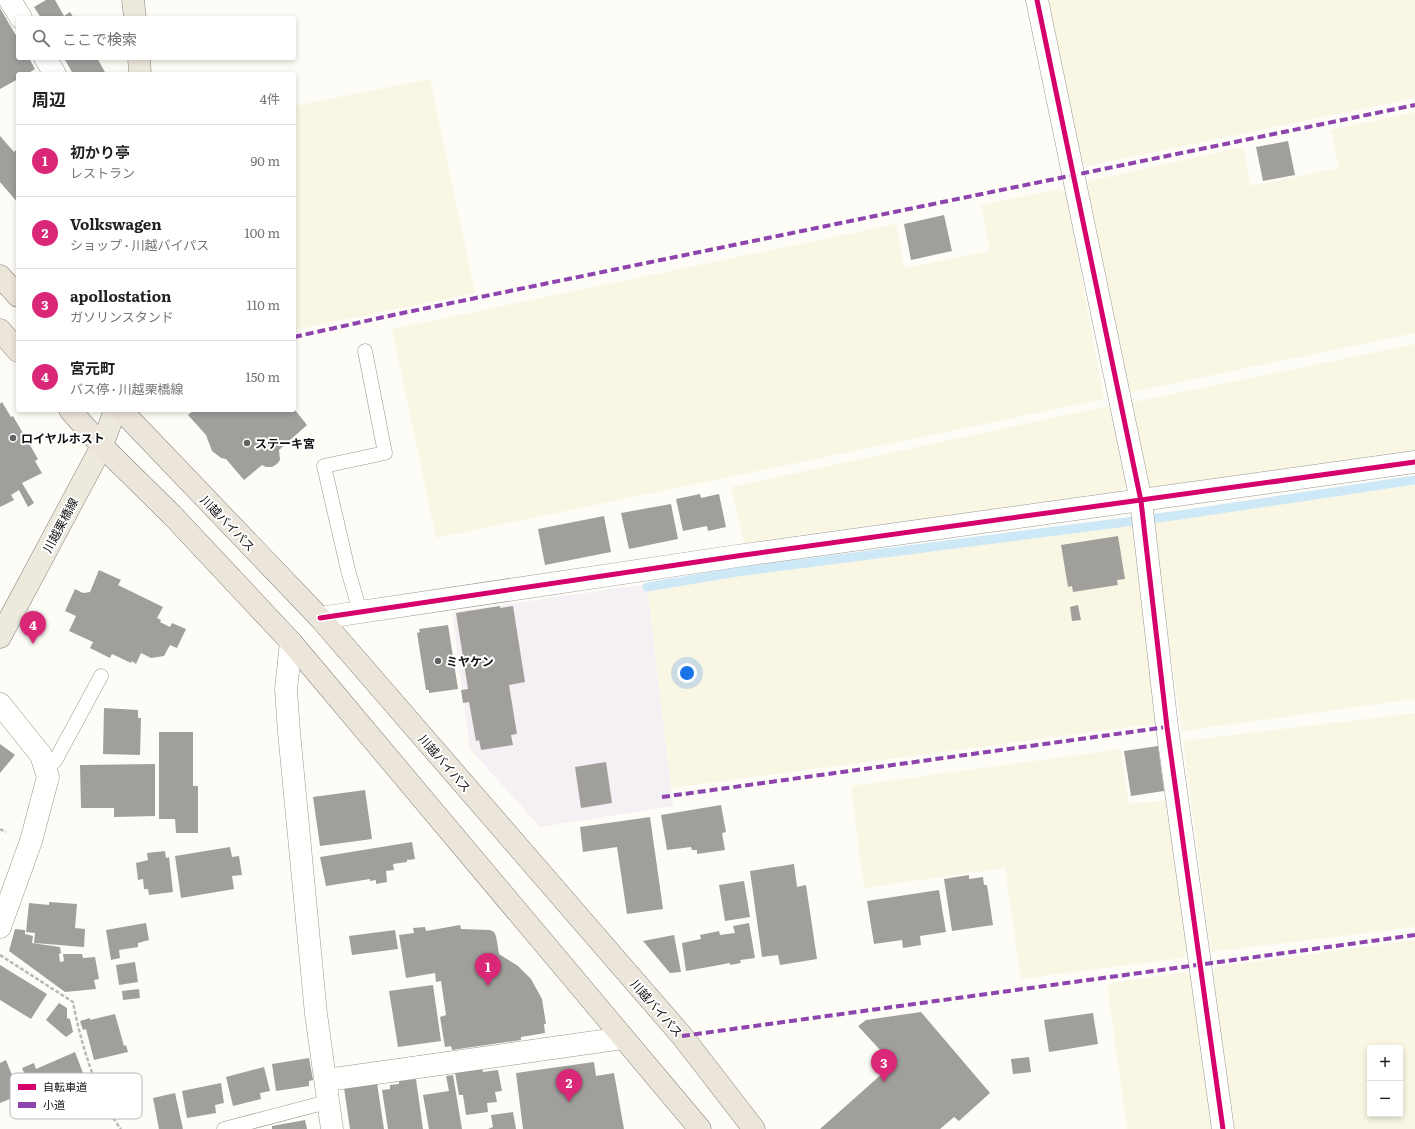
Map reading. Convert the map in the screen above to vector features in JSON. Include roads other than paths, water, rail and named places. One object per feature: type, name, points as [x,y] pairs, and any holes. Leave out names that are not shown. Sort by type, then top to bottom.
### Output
[{"type":"highway","points":[[0,276],[16,294]]},
{"type":"highway","points":[[0,330],[16,349]]},
{"type":"highway","points":[[72,412],[102,446],[172,515],[290,642],[700,1129]]},
{"type":"highway","name":"川越バイパス","points":[[123,412],[320,618],[682,1036],[754,1129]]},
{"type":"main road","points":[[133,0],[135,16]]},
{"type":"main road","points":[[139,60],[140,72]]},
{"type":"main road","name":"川越栗橋線","points":[[0,637],[102,446],[114,412]]},
{"type":"street","points":[[10,0],[20,16]]},
{"type":"street","points":[[1037,0],[1141,501],[1167,726],[1223,1129]]},
{"type":"street","points":[[46,60],[54,72]]},
{"type":"street","points":[[320,618],[736,556],[1415,462]]},
{"type":"street","points":[[290,642],[286,690],[289,732],[316,1014],[327,1080],[327,1102],[332,1129]]},
{"type":"street","points":[[0,704],[41,755],[48,777],[31,841],[0,927]]},
{"type":"street","points":[[327,1080],[623,1038]]},
{"type":"lane","points":[[360,612],[348,570],[324,466],[385,453],[365,350]]},
{"type":"lane","points":[[44,768],[55,761],[101,676]]},
{"type":"lane","points":[[224,1129],[327,1102]]},
{"type":"waterway","points":[[647,587],[737,572],[1180,515],[1415,480]]},
{"type":"place","name":"ロイヤルホスト","points":[[13,438]]},
{"type":"place","name":"ステーキ宮","points":[[247,443]]},
{"type":"place","name":"宮元町","points":[[33,644]]},
{"type":"place","name":"ミヤケン","points":[[438,661]]},
{"type":"place","name":"初かり亭","points":[[488,986]]},
{"type":"place","name":"apollostation","points":[[884,1082]]},
{"type":"place","name":"Volkswagen","points":[[569,1102]]}]
